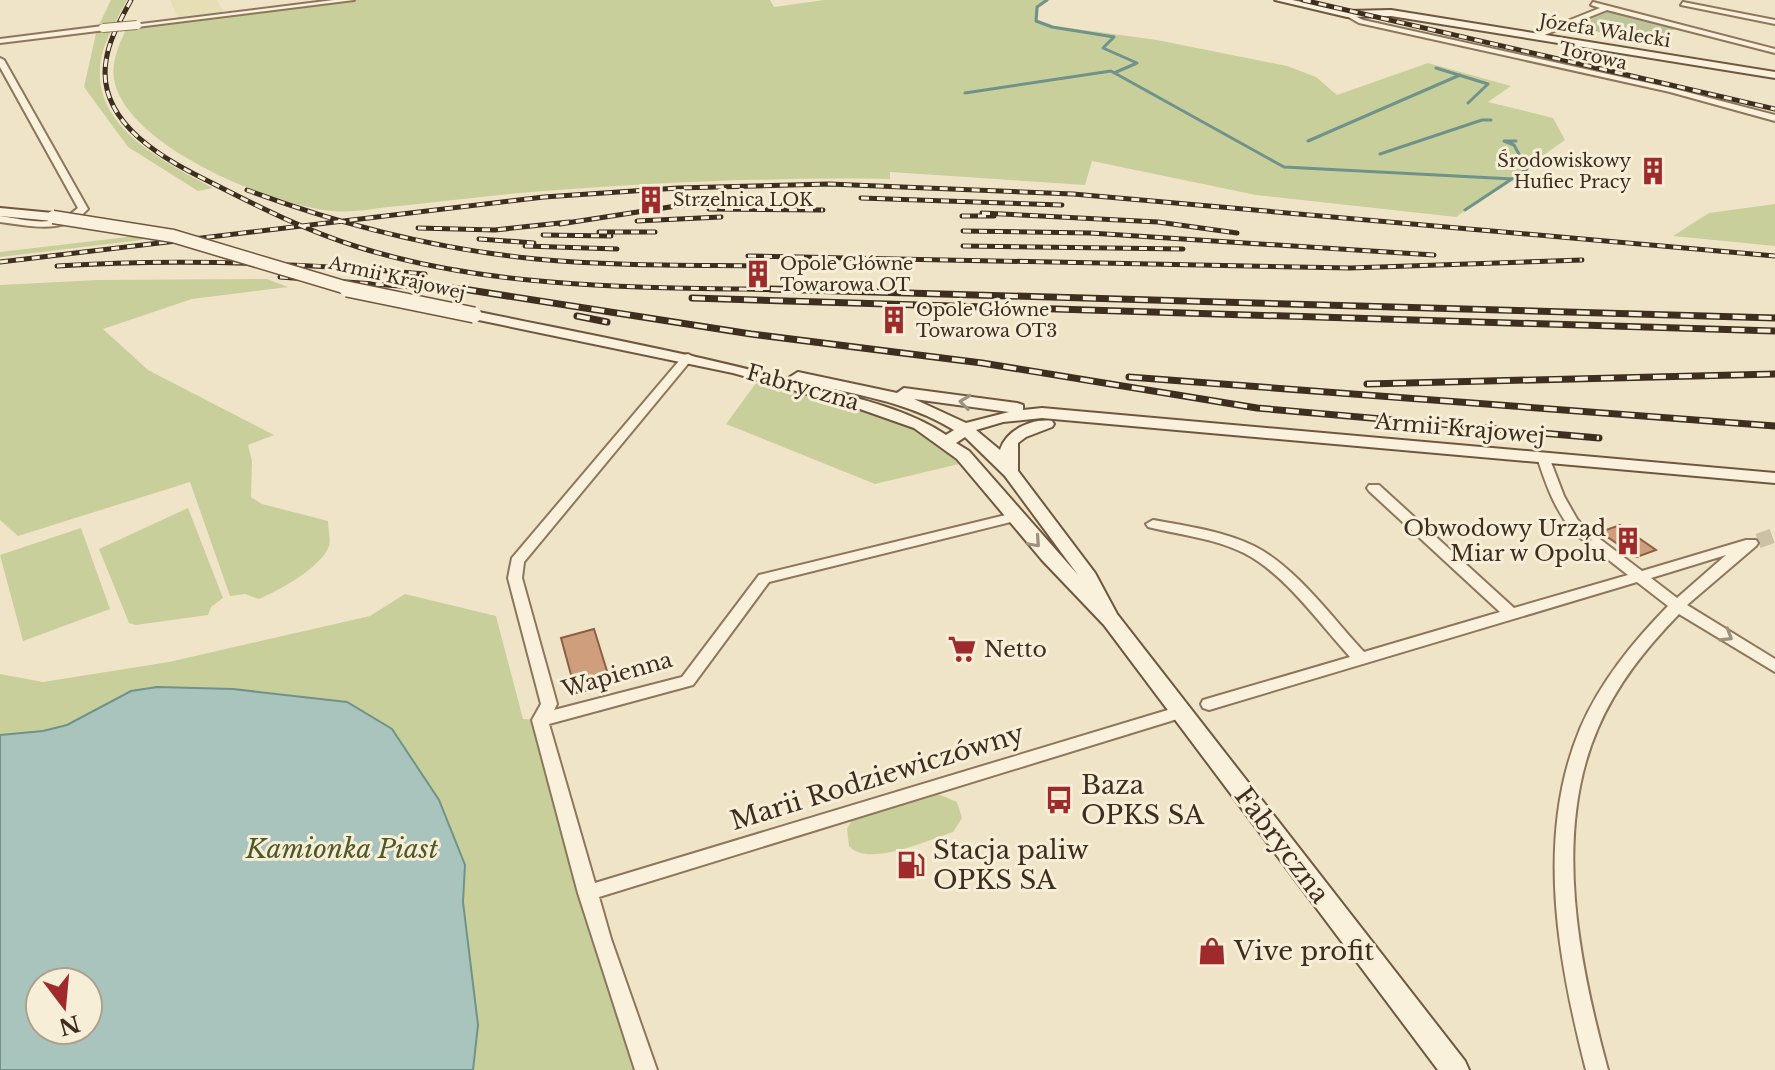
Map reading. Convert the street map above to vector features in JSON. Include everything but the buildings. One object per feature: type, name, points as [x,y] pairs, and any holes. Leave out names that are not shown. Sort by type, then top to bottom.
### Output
[{"type":"main road","points":[[1279,0],[1347,14],[1382,12]]},
{"type":"main road","points":[[1333,0],[1382,12]]},
{"type":"main road","name":"Józefa Walecki","points":[[1382,12],[1775,75]]},
{"type":"main road","name":"Armii Krajowej","points":[[0,212],[107,223],[188,239],[335,286],[736,369]]},
{"type":"main road","name":"Fabryczna","points":[[736,369],[771,372],[865,390],[920,407],[968,432],[1010,473],[1097,587],[1111,620]]},
{"type":"main road","name":"Fabryczna","points":[[736,369],[888,412],[920,425],[947,442],[969,462],[1076,586],[1111,620],[1455,1070]]},
{"type":"main road","points":[[865,390],[1044,418]]},
{"type":"main road","points":[[1010,473],[1005,454],[1009,443],[1044,418]]},
{"type":"main road","name":"Armii Krajowej","points":[[947,442],[968,432],[1044,418],[1142,423],[1775,478]]},
{"type":"street","points":[[0,41],[351,0]]},
{"type":"street","points":[[1593,4],[1775,51]]},
{"type":"street","points":[[1683,4],[1775,22]]},
{"type":"street","points":[[1534,36],[1606,8]]},
{"type":"street","name":"Torowa","points":[[1347,14],[1361,22],[1671,90],[1775,118]]},
{"type":"street","points":[[0,60],[83,209],[71,219],[47,226],[0,219]]},
{"type":"street","points":[[540,720],[549,704],[515,578],[517,561],[688,357]]},
{"type":"street","points":[[1543,457],[1568,517],[1592,541],[1643,576],[1679,607],[1775,666]]},
{"type":"street","points":[[1374,488],[1511,614]]},
{"type":"street","name":"Wapienna","points":[[646,1070],[587,893],[540,720],[687,681],[764,578],[1014,517]]},
{"type":"street","points":[[1153,524],[1209,535],[1252,550],[1274,567],[1361,659]]},
{"type":"street","points":[[1209,704],[1755,542],[1712,573],[1637,651],[1611,685],[1597,711],[1568,801],[1563,854],[1567,934],[1580,1012],[1597,1070]]},
{"type":"street","name":"Marii Rodziewiczówny","points":[[587,893],[1181,712]]},
{"type":"shaded area","points":[[170,0],[217,0],[225,14],[179,20]]},
{"type":"green space","points":[[111,0],[127,0],[110,33],[101,60],[102,91],[110,110],[122,127],[156,156],[213,188],[198,191],[128,147],[84,87],[97,29]]},
{"type":"green space","points":[[351,0],[770,0],[774,7],[824,0],[1050,0],[1039,7],[1038,20],[1055,26],[1157,40],[1287,66],[1316,77],[1337,95],[1428,63],[1511,86],[1488,102],[1553,118],[1565,140],[1456,217],[1256,195],[1092,161],[1085,185],[890,172],[890,179],[751,180],[613,186],[340,211],[307,207],[275,198],[240,185],[172,149],[144,127],[124,104],[114,79],[115,59],[127,27]]},
{"type":"green space","points":[[1607,11],[1677,28],[1643,43],[1567,24]]},
{"type":"green space","points":[[1775,204],[1775,246],[1673,236],[1709,213]]},
{"type":"green space","points":[[153,234],[141,240],[0,257],[0,252]]},
{"type":"green space","points":[[267,279],[288,287],[192,299],[103,329],[148,370],[274,435],[248,445],[252,461],[251,497],[262,504],[328,521],[329,546],[318,562],[288,584],[259,599],[245,594],[230,596],[190,482],[18,536],[0,520],[0,285],[98,280]]},
{"type":"green space","points":[[756,383],[836,402],[893,420],[941,446],[959,464],[875,484],[726,424]]},
{"type":"green space","points":[[188,508],[223,598],[211,607],[208,615],[136,625],[129,623],[99,549]]},
{"type":"green space","points":[[81,528],[110,609],[23,641],[0,555]]},
{"type":"green space","name":"Kamionka Piast","points":[[405,594],[496,616],[523,719],[540,720],[646,1070],[0,1070],[0,674],[43,682],[169,662],[370,616]]},
{"type":"green space","points":[[926,789],[957,802],[962,818],[953,832],[884,853],[858,852],[849,846],[847,829],[857,811]]},
{"type":"water","name":"Kamionka Piast","points":[[157,687],[233,689],[347,702],[392,729],[439,800],[465,865],[463,902],[478,1025],[473,1070],[0,1070],[0,735],[67,725],[131,691]]},
{"type":"waterway","points":[[1047,0],[1037,7],[1036,21],[1052,27],[1114,37],[1103,48],[1137,63],[1114,73]]},
{"type":"waterway","points":[[1436,68],[1459,75]]},
{"type":"waterway","points":[[965,93],[1114,73]]},
{"type":"waterway","points":[[1114,73],[1284,167],[1512,179]]},
{"type":"waterway","points":[[1308,141],[1459,75]]},
{"type":"waterway","points":[[1459,75],[1488,84],[1468,103]]},
{"type":"waterway","points":[[1380,154],[1482,120],[1491,120]]},
{"type":"waterway","points":[[1512,179],[1527,169],[1514,145],[1504,141],[1516,141]]},
{"type":"waterway","points":[[1465,210],[1512,179]]},
{"type":"tunnel","points":[[1758,541],[1775,535]]},
{"type":"railway","points":[[131,0],[113,37],[106,61],[106,83],[112,104],[123,122],[139,138],[176,164],[302,226]]},
{"type":"railway","points":[[1303,0],[1775,109]]},
{"type":"railway","points":[[343,221],[544,197],[678,188],[829,184],[1073,194],[1775,256]]},
{"type":"railway","points":[[247,190],[343,221]]},
{"type":"railway","points":[[560,224],[741,196]]},
{"type":"railway","points":[[861,198],[1062,205]]},
{"type":"railway","points":[[709,209],[823,210]]},
{"type":"railway","points":[[982,213],[1158,222],[1237,233]]},
{"type":"railway","points":[[962,216],[994,216]]},
{"type":"railway","points":[[637,221],[721,217]]},
{"type":"railway","points":[[302,226],[343,221]]},
{"type":"railway","points":[[343,221],[426,242],[536,259],[648,265],[761,266]]},
{"type":"railway","points":[[418,228],[495,230],[569,222]]},
{"type":"railway","points":[[0,262],[302,226]]},
{"type":"railway","points":[[302,226],[339,241],[416,262],[536,281],[657,288],[839,291]]},
{"type":"railway","points":[[963,231],[1090,233],[1434,255]]},
{"type":"railway","points":[[599,232],[655,232]]},
{"type":"railway","points":[[543,235],[611,236]]},
{"type":"railway","points":[[479,239],[534,243]]},
{"type":"railway","points":[[525,246],[617,249]]},
{"type":"railway","points":[[963,246],[1183,249]]},
{"type":"railway","points":[[748,256],[1350,268],[1582,260]]},
{"type":"railway","points":[[57,266],[149,262],[241,263],[425,274]]},
{"type":"railway","points":[[280,277],[440,289],[434,289]]},
{"type":"railway","points":[[428,283],[476,291]]},
{"type":"railway","points":[[463,289],[751,334],[982,363],[1257,408],[1599,438]]},
{"type":"railway","points":[[771,289],[1775,318]]},
{"type":"railway","points":[[692,298],[1775,331]]},
{"type":"railway","points":[[577,316],[607,322]]},
{"type":"railway","points":[[1367,384],[1775,374]]},
{"type":"railway","points":[[1129,377],[1775,426]]},
{"type":"place","name":"Środowiskowy Hufiec Pracy","points":[[1653,171]]},
{"type":"place","name":"Strzelnica LOK","points":[[651,200]]},
{"type":"place","name":"Opole Główne Towarowa OT","points":[[758,274]]},
{"type":"place","name":"Opole Główne Towarowa OT3","points":[[894,320]]},
{"type":"place","name":"Obwodowy Urząd Miar w Opolu","points":[[1628,541]]},
{"type":"place","name":"Netto","points":[[962,649]]},
{"type":"place","name":"Baza OPKS SA","points":[[1059,800]]},
{"type":"place","name":"Stacja paliw OPKS SA","points":[[911,865]]},
{"type":"place","name":"Vive profit","points":[[1212,951]]}]
